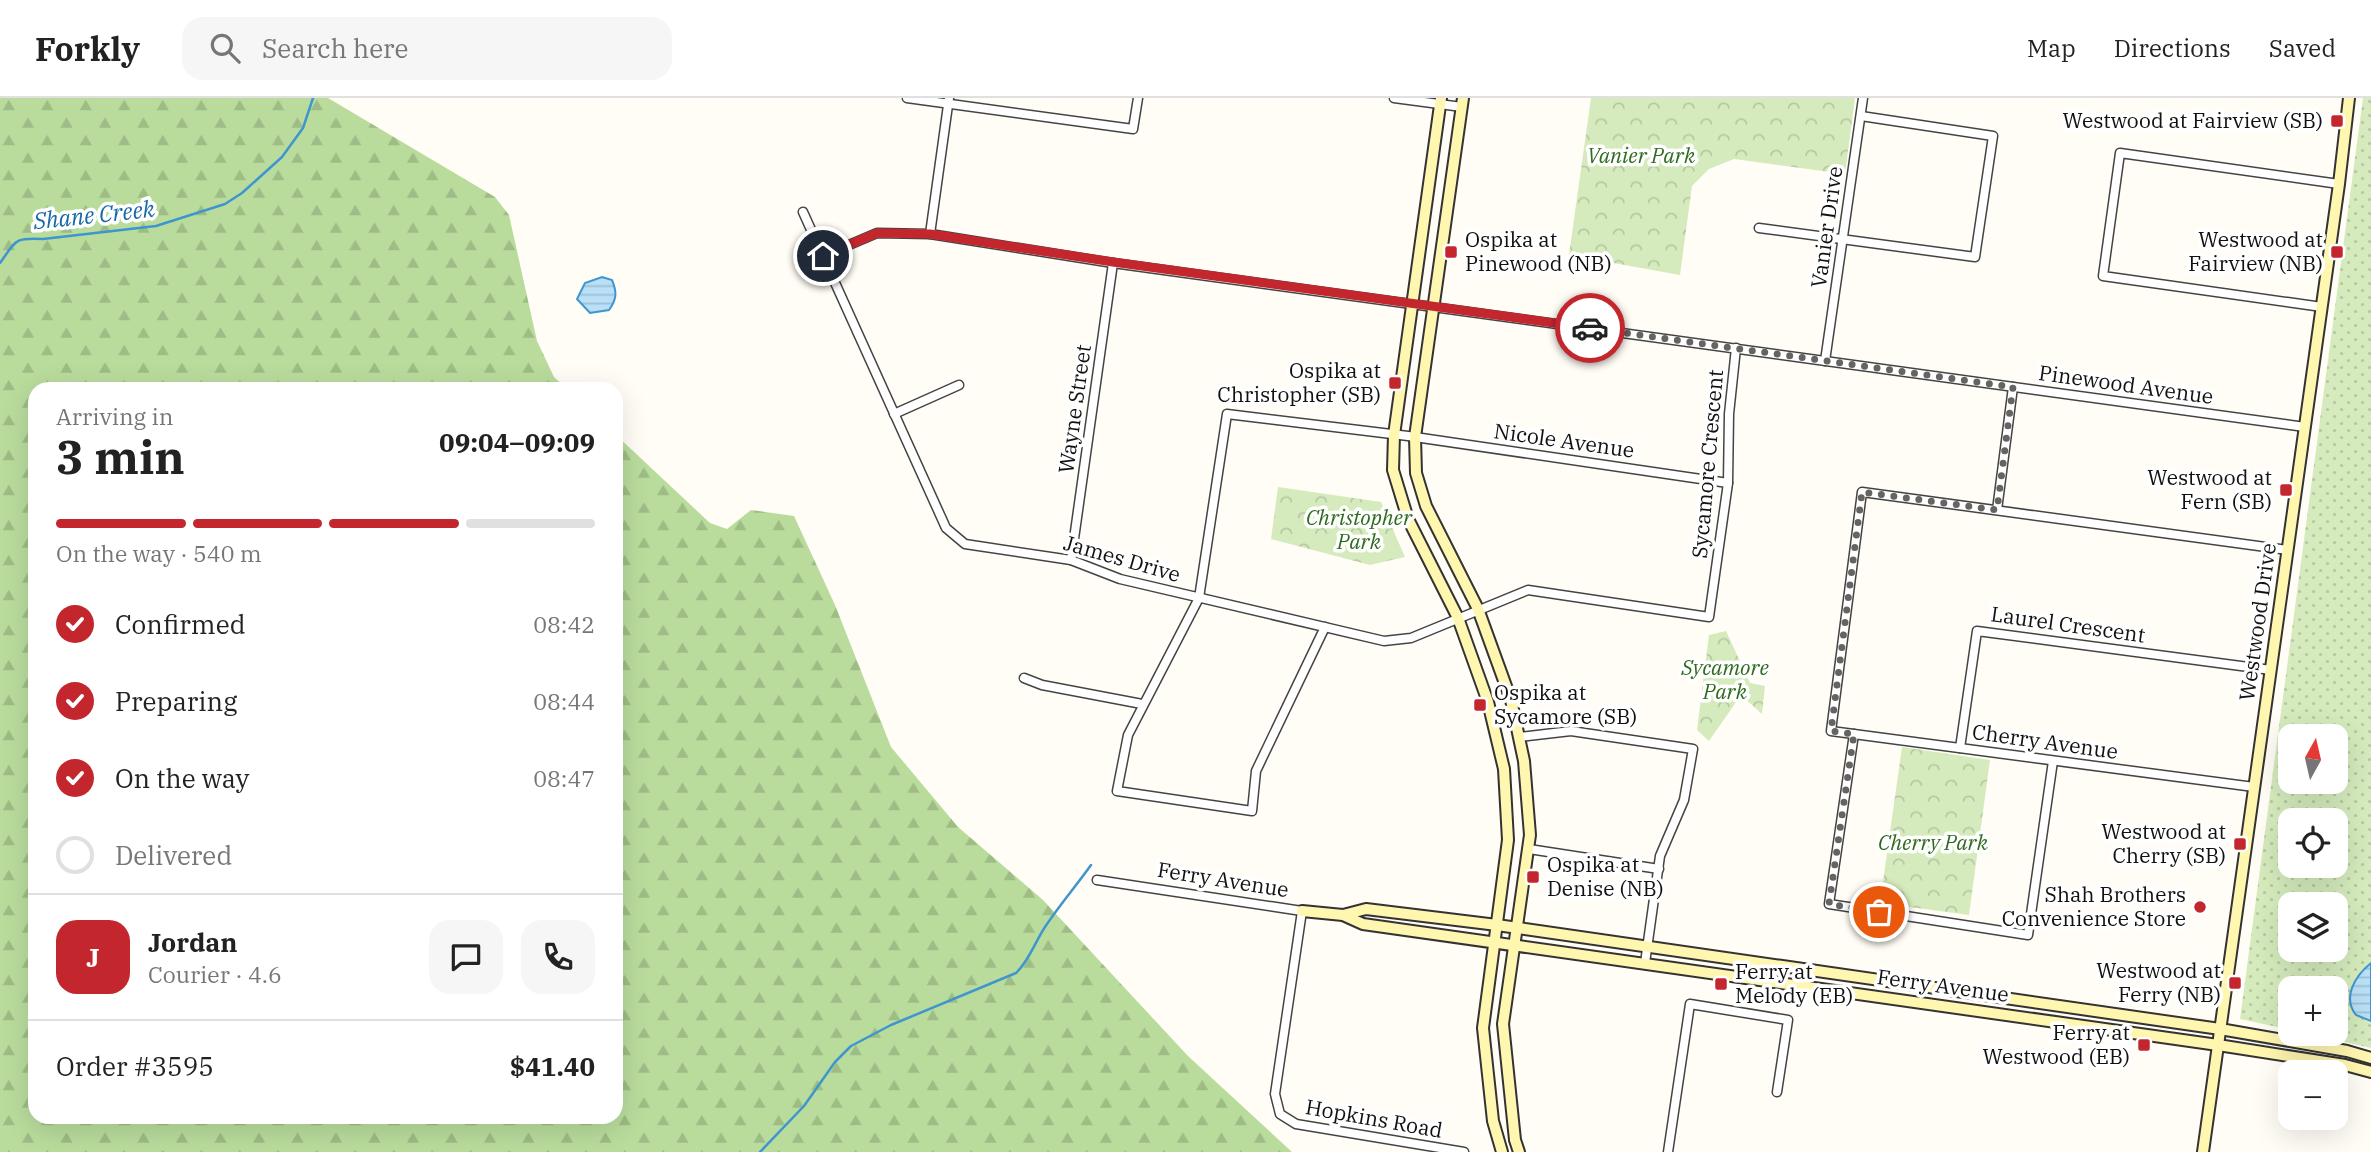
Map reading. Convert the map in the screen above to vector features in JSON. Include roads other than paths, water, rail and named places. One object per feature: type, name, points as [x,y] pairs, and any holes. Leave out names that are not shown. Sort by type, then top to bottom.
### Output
[{"type":"main road","name":"Westwood Drive","points":[[2203,1152],[2349,98]]},
{"type":"main road","points":[[1441,101],[1394,435],[1393,470],[1408,519],[1458,618],[1488,702],[1504,769],[1508,840],[1483,1028],[1493,1121],[1502,1152]]},
{"type":"main road","points":[[1462,103],[1415,437],[1416,473],[1426,506],[1478,609],[1511,700],[1519,737],[1530,835],[1503,1024],[1515,1140],[1519,1152]]},
{"type":"main road","name":"Ferry Avenue","points":[[1343,915],[1366,909],[1497,925],[2220,1030],[2347,1051],[2371,1058]]},
{"type":"main road","name":"Ferry Avenue","points":[[1302,911],[1343,915],[1363,924],[2218,1045],[2345,1065],[2371,1072]]},
{"type":"street","points":[[907,98],[949,101],[1133,129],[1138,98]]},
{"type":"street","points":[[1394,98],[1462,103]]},
{"type":"street","name":"Vanier Drive","points":[[1825,361],[1863,98]]},
{"type":"street","points":[[930,234],[949,101]]},
{"type":"street","points":[[1759,228],[1975,257],[1993,136],[1861,116]]},
{"type":"street","points":[[2322,307],[2103,276],[2120,153],[2339,184]]},
{"type":"street","name":"James Drive","points":[[803,212],[946,528],[965,544],[1071,560],[1120,579],[1384,641],[1412,638],[1458,618]]},
{"type":"street","name":"Pinewood Avenue","points":[[823,256],[877,233],[930,234],[1412,304],[2305,427]]},
{"type":"street","name":"Wayne Street","points":[[1071,560],[1113,262]]},
{"type":"street","name":"Sycamore Crescent","points":[[1458,618],[1528,590],[1709,617],[1728,483],[1729,414],[1736,348]]},
{"type":"street","points":[[894,414],[959,385]]},
{"type":"street","points":[[2013,387],[1997,510],[2288,550]]},
{"type":"street","name":"Nicole Avenue","points":[[1199,598],[1227,414],[1415,437],[1728,483]]},
{"type":"street","name":"Cherry Avenue","points":[[1997,510],[1862,492],[1831,731],[2254,788]]},
{"type":"street","points":[[1199,598],[1128,735],[1117,791],[1252,811],[1256,771],[1325,627]]},
{"type":"street","name":"Laurel Crescent","points":[[1960,748],[1977,631],[2271,670]]},
{"type":"street","points":[[1024,678],[1042,685],[1142,704]]},
{"type":"street","points":[[1519,737],[1571,731],[1693,748],[1684,800],[1660,856],[1645,963]]},
{"type":"street","points":[[1854,734],[1829,904],[2028,935],[2053,761]]},
{"type":"street","points":[[1529,849],[1659,869]]},
{"type":"street","name":"Ferry Avenue","points":[[1097,880],[1302,911]]},
{"type":"street","name":"Hopkins Road","points":[[1302,911],[1275,1094],[1280,1114],[1296,1124],[1464,1152]]},
{"type":"street","points":[[1668,1152],[1690,1004],[1788,1020],[1777,1092]]},
{"type":"water","points":[[602,277],[612,280],[615,299],[609,310],[590,313],[577,299],[585,283]]},
{"type":"water","points":[[2371,963],[2371,1021],[2356,1015],[2350,994],[2360,974]]},
{"type":"waterway","name":"Shane Creek","points":[[0,263],[13,245],[21,240],[156,226],[225,204],[242,193],[282,157],[303,128],[313,98]]},
{"type":"waterway","points":[[760,1152],[804,1106],[835,1062],[851,1046],[891,1025],[1016,973],[1025,963],[1050,919],[1091,865]]},
{"type":"place","name":"Westwood at Fairview (SB)","points":[[2337,121]]},
{"type":"place","name":"Ospika at Pinewood (NB)","points":[[1451,252]]},
{"type":"place","name":"Westwood at Fairview (NB)","points":[[2337,252]]},
{"type":"place","name":"Ospika at Christopher (SB)","points":[[1395,383]]},
{"type":"place","name":"Westwood at Fern (SB)","points":[[2286,490]]},
{"type":"place","name":"Ospika at Sycamore (SB)","points":[[1480,705]]},
{"type":"place","name":"Westwood at Cherry (SB)","points":[[2240,844]]},
{"type":"place","name":"Ospika at Denise (NB)","points":[[1533,877]]},
{"type":"place","name":"Shah Brothers Convenience Store","points":[[2200,907]]},
{"type":"place","name":"Westwood at Ferry (NB)","points":[[2235,983]]},
{"type":"place","name":"Ferry at Melody (EB)","points":[[1721,984]]},
{"type":"place","name":"Ferry at Westwood (EB)","points":[[2144,1045]]},
{"type":"park label","name":"Vanier Park","points":[[1641,156]]},
{"type":"park label","name":"Christopher Park","points":[[1359,530]]},
{"type":"park label","name":"Sycamore Park","points":[[1725,680]]},
{"type":"park label","name":"Cherry Park","points":[[1933,843]]}]
